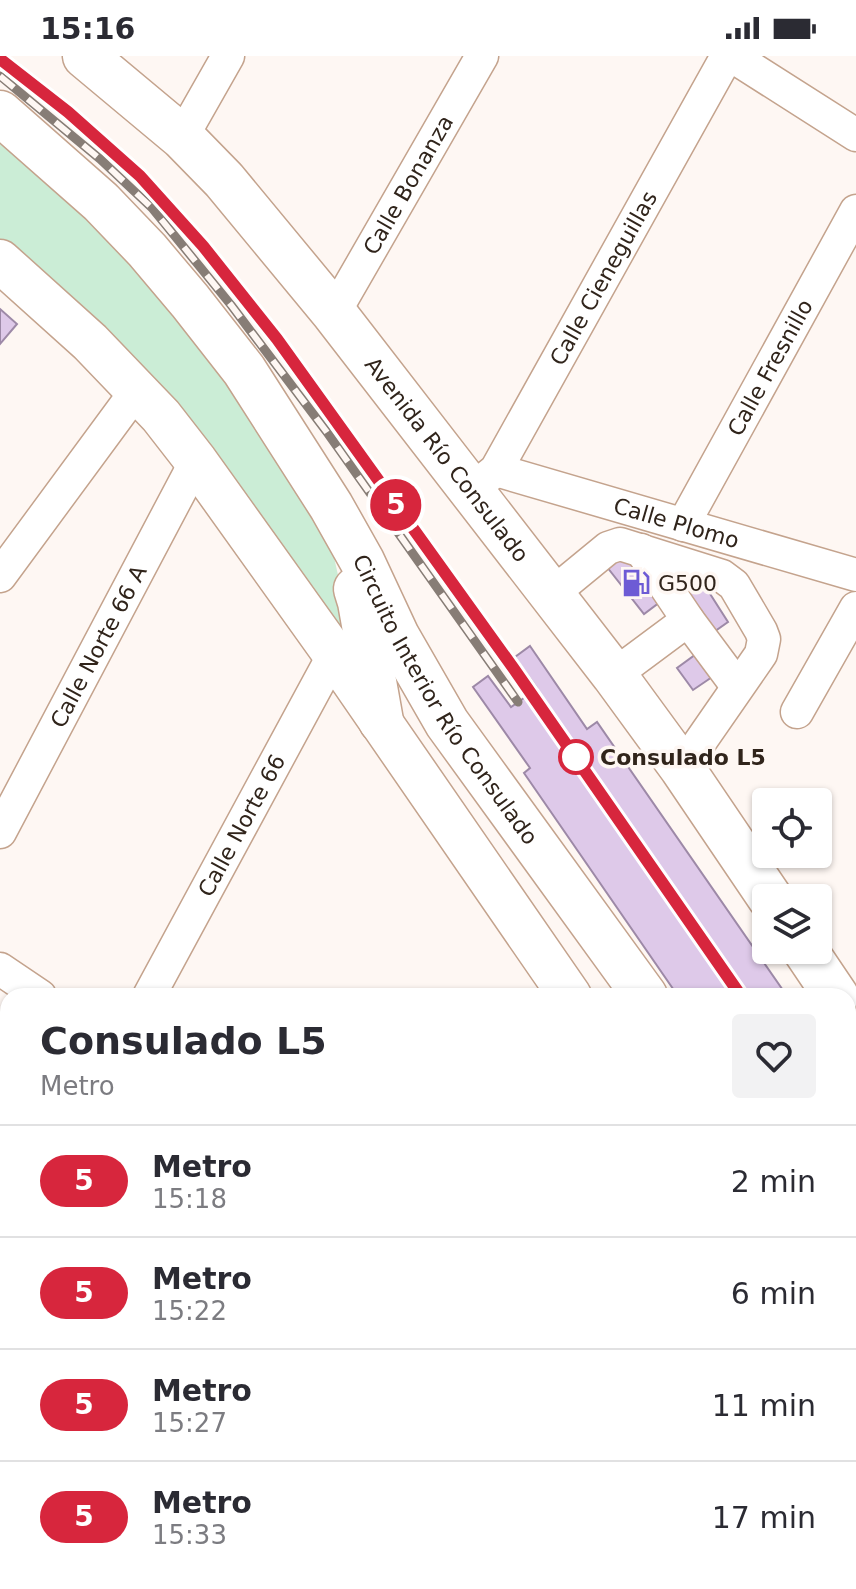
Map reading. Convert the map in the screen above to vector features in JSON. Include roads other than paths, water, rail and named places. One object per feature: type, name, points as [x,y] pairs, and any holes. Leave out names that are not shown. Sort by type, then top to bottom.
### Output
[{"type":"highway","name":"Avenida Río Consulado","points":[[85,56],[182,137],[224,180],[334,313],[483,480],[552,594],[682,768],[761,884]]},
{"type":"highway","name":"Circuito Interior Río Consulado","points":[[0,113],[101,202],[147,250],[244,370],[331,506],[362,561],[397,636],[447,723],[639,988]]},
{"type":"highway","points":[[331,506],[360,602],[381,721]]},
{"type":"highway","points":[[814,964],[831,988]]},
{"type":"main road","points":[[0,261],[90,342],[161,416],[196,461],[381,721],[565,988]]},
{"type":"street","points":[[182,137],[228,56]]},
{"type":"street","name":"Calle Bonanza","points":[[334,313],[482,56]]},
{"type":"street","points":[[730,56],[856,135]]},
{"type":"street","name":"Calle Cieneguillas","points":[[483,480],[730,56]]},
{"type":"street","name":"Calle Fresnillo","points":[[683,525],[856,211]]},
{"type":"street","points":[[0,576],[137,390]]},
{"type":"street","name":"Calle Norte 66 A","points":[[0,832],[196,461]]},
{"type":"street","name":"Calle Plomo","points":[[483,480],[683,525],[856,575]]},
{"type":"street","points":[[552,594],[614,545],[620,544],[731,581],[761,631],[764,639],[761,654],[682,768]]},
{"type":"street","points":[[641,550],[737,686]]},
{"type":"street","points":[[797,712],[856,608]]},
{"type":"street","points":[[614,675],[688,620]]},
{"type":"street","name":"Calle Norte 66","points":[[153,988],[334,654]]},
{"type":"street","points":[[0,969],[28,988]]},
{"type":"railway","points":[[0,59],[123,160],[193,233],[243,294],[531,693]]},
{"type":"railway","points":[[0,76],[100,159],[152,208],[231,305],[326,431],[518,702]]},
{"type":"metro line","name":"5","points":[[0,59],[68,112],[140,176],[203,246],[277,339],[514,669],[735,988]]},
{"type":"place","name":"G500","points":[[636,583]]},
{"type":"place","name":"Consulado L5","points":[[576,757]]}]
